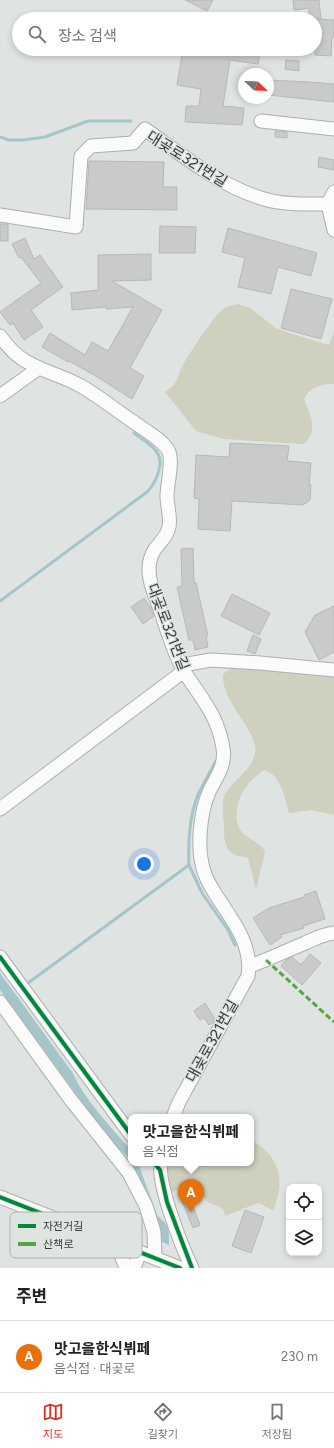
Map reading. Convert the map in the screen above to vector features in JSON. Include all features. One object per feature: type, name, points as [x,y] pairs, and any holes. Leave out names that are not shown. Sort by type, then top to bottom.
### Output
[{"type":"street","points":[[261,120],[334,129]]},
{"type":"street","name":"대곶로321번길","points":[[0,215],[76,227],[81,156],[91,146],[133,143],[145,129],[230,186],[265,199],[296,204],[328,204]]},
{"type":"street","points":[[334,192],[328,204],[334,230]]},
{"type":"street","name":"대곶로321번길","points":[[0,336],[12,351],[20,357],[39,368],[80,385],[155,437],[167,448],[170,455],[166,498],[170,518],[169,527],[167,535],[152,555],[148,570],[152,588],[172,643],[183,668],[214,717],[221,739],[224,752],[223,764],[209,792],[204,807],[200,830],[199,852],[203,870],[209,884],[241,934],[250,966],[248,976],[179,1102],[174,1114]]},
{"type":"street","points":[[0,396],[39,368]]},
{"type":"street","points":[[0,808],[183,668],[211,660],[334,670]]},
{"type":"street","points":[[250,966],[315,938],[328,933],[334,933]]},
{"type":"street","points":[[0,957],[128,1131]]},
{"type":"street","points":[[0,1002],[71,1100],[129,1173],[146,1206],[152,1225],[154,1232],[155,1258]]},
{"type":"street","points":[[158,1166],[167,1202],[192,1268]]},
{"type":"street","points":[[0,1197],[38,1212]]},
{"type":"street","points":[[142,1253],[178,1268]]},
{"type":"street","points":[[122,1258],[126,1268]]},
{"type":"street","points":[[134,1268],[138,1258]]},
{"type":"green space","points":[[238,304],[250,308],[277,329],[329,345],[334,331],[334,384],[325,384],[312,389],[304,399],[311,417],[312,428],[309,439],[304,444],[224,439],[196,431],[165,392],[175,383],[185,361],[213,320],[223,309]]},
{"type":"green space","points":[[255,667],[334,674],[334,815],[311,810],[289,813],[282,789],[272,774],[266,770],[254,778],[241,796],[238,804],[237,818],[240,830],[263,848],[265,852],[256,889],[248,858],[230,852],[226,845],[223,815],[223,800],[226,793],[245,772],[253,760],[255,745],[252,736],[228,696],[224,686],[223,675],[233,668]]},
{"type":"green space","points":[[254,1142],[261,1146],[268,1154],[278,1170],[279,1189],[277,1199],[273,1210],[258,1203],[225,1216],[222,1209],[206,1200],[199,1189],[194,1187],[170,1192],[168,1166],[254,1166]]},
{"type":"water","points":[[0,973],[72,1072],[91,1104],[128,1147],[128,1157],[115,1145],[93,1117],[0,990]]},
{"type":"water","points":[[133,1166],[139,1166],[157,1215],[168,1228],[169,1245],[162,1242],[160,1228]]},
{"type":"building","points":[[185,0],[213,0],[207,11]]},
{"type":"building","points":[[293,0],[319,0],[320,12],[309,12],[309,8],[294,10]]},
{"type":"building","points":[[322,19],[334,20],[334,37],[332,37],[331,56],[322,55]]},
{"type":"building","points":[[182,56],[260,56],[258,64],[230,60],[223,106],[244,108],[242,125],[185,122],[186,106],[199,106],[201,89],[177,85]]},
{"type":"building","points":[[286,60],[299,61],[299,71],[285,69]]},
{"type":"building","points":[[274,80],[334,84],[334,102],[274,96]]},
{"type":"building","points":[[275,131],[287,132],[287,138],[275,137]]},
{"type":"building","points":[[319,157],[334,160],[334,170],[318,167]]},
{"type":"building","points":[[89,161],[164,162],[163,187],[177,187],[177,210],[86,209]]},
{"type":"building","points":[[0,224],[8,224],[8,241],[0,241]]},
{"type":"building","points":[[160,226],[196,227],[195,253],[159,253]]},
{"type":"building","points":[[228,228],[317,253],[311,276],[278,267],[271,294],[238,287],[245,258],[222,252]]},
{"type":"building","points":[[25,238],[34,259],[40,255],[63,287],[31,310],[43,327],[24,340],[13,323],[10,325],[0,312],[41,283],[21,257],[19,258],[12,244]]},
{"type":"building","points":[[151,254],[151,280],[112,281],[162,310],[130,368],[144,376],[132,399],[94,375],[42,347],[50,333],[85,355],[92,342],[108,351],[133,307],[106,309],[106,307],[72,310],[71,293],[98,290],[98,255]]},
{"type":"building","points":[[291,289],[332,299],[321,339],[281,328]]},
{"type":"building","points":[[230,443],[289,446],[287,461],[311,463],[309,485],[311,485],[310,500],[303,505],[232,501],[230,531],[198,529],[199,499],[194,498],[196,455],[229,457]]},
{"type":"building","points":[[193,548],[194,583],[196,583],[208,636],[206,636],[208,647],[195,650],[193,640],[189,640],[177,587],[182,586],[181,549]]},
{"type":"building","points":[[232,594],[270,613],[259,635],[221,616]]},
{"type":"building","points":[[144,598],[154,616],[143,624],[131,607]]},
{"type":"building","points":[[334,606],[334,652],[319,660],[305,632],[315,615]]},
{"type":"building","points":[[253,635],[261,639],[255,654],[247,651]]},
{"type":"building","points":[[316,891],[325,919],[303,926],[304,928],[280,935],[282,937],[270,945],[253,918],[269,908],[304,897],[304,895]]},
{"type":"building","points":[[310,954],[321,963],[302,985],[281,966],[286,960],[292,957],[301,965]]},
{"type":"building","points":[[205,1003],[215,1019],[214,1022],[209,1025],[204,1018],[200,1020],[194,1011]]},
{"type":"building","points":[[189,1196],[200,1225],[193,1228],[181,1199]]},
{"type":"building","points":[[245,1210],[264,1217],[251,1253],[232,1246]]},
{"type":"waterway","points":[[0,137],[9,140],[23,140],[45,137],[88,121],[131,121]]},
{"type":"waterway","points":[[0,601],[150,489],[158,474],[160,458],[154,448],[134,433]]},
{"type":"waterway","points":[[28,983],[189,865],[190,832],[196,800],[216,761]]},
{"type":"waterway","points":[[189,865],[202,893],[228,930],[235,945]]},
{"type":"marked path","points":[[266,960],[334,1022]]},
{"type":"cycle path","points":[[0,957],[128,1131]]},
{"type":"cycle path","points":[[157,1166],[160,1170],[167,1202],[192,1268]]},
{"type":"cycle path","points":[[0,1197],[38,1212]]},
{"type":"cycle path","points":[[142,1253],[180,1268]]},
{"type":"place","name":"맛고을한식뷔페","points":[[191,1212]]}]
